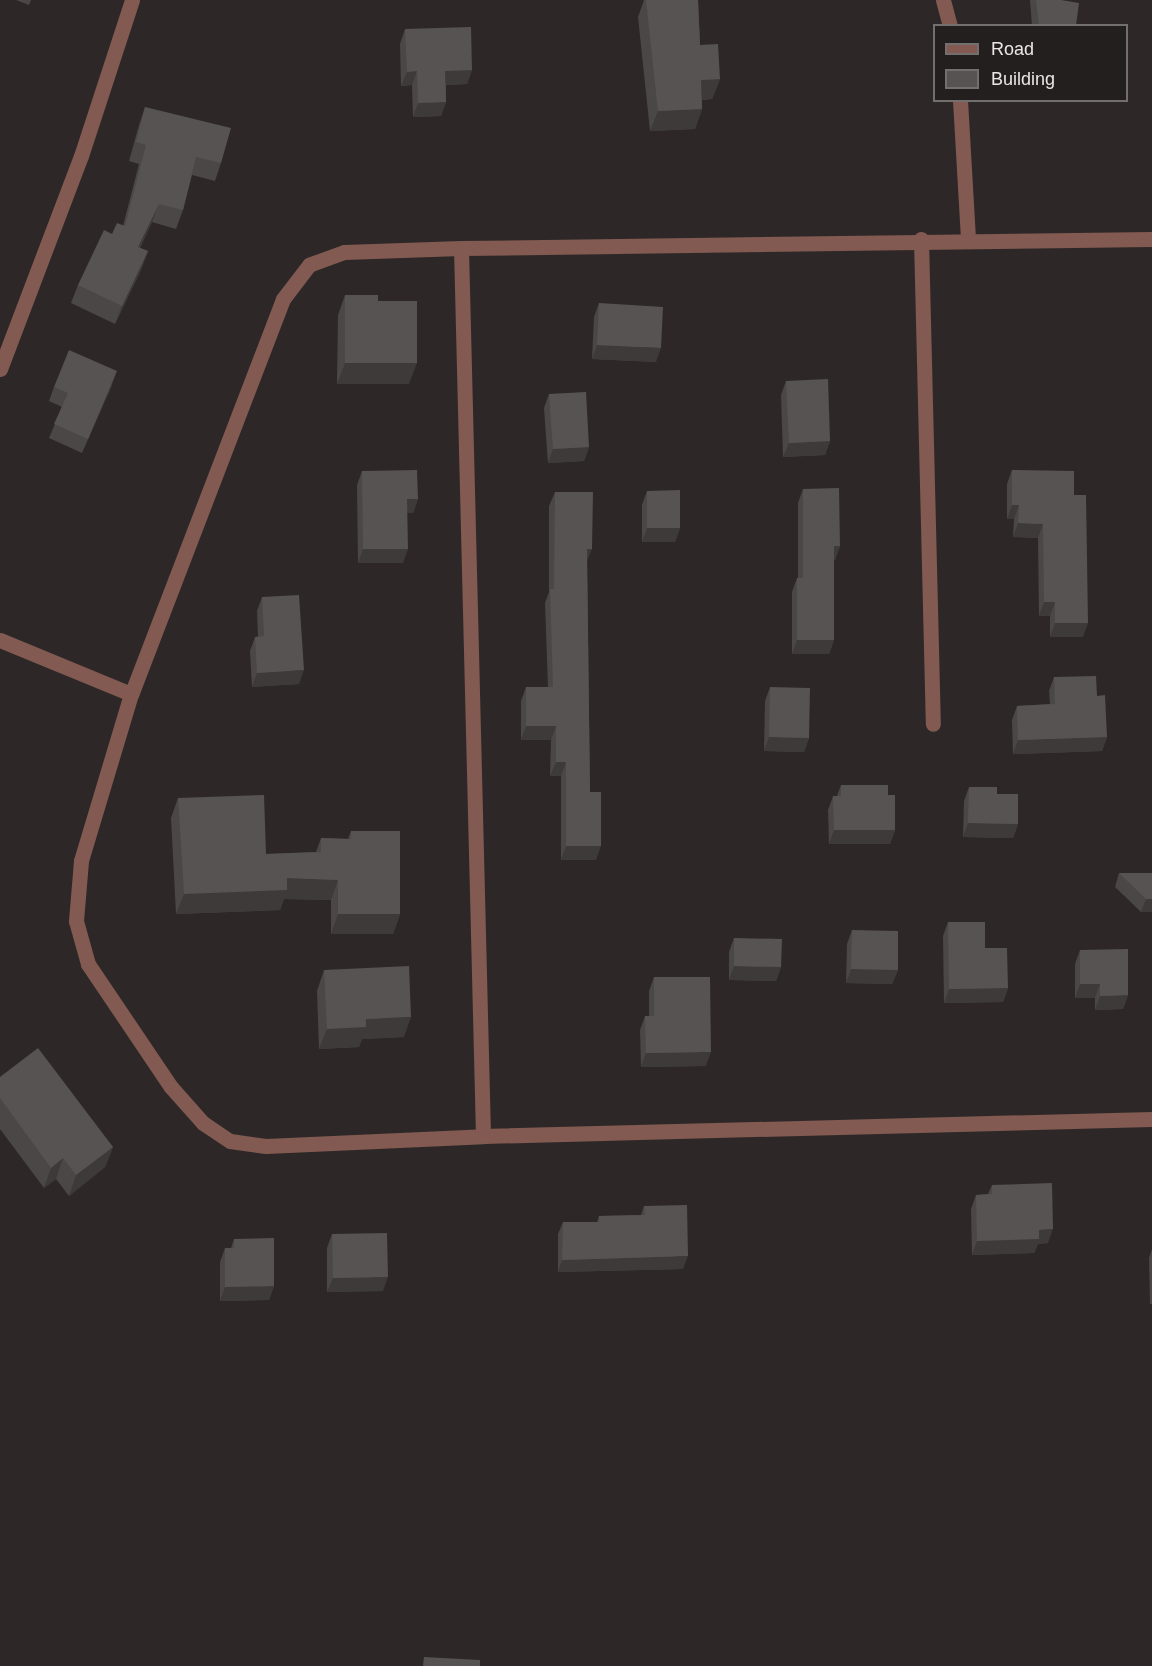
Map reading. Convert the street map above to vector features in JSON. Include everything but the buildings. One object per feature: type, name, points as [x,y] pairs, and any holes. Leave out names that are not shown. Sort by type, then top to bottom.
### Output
[{"type":"street","points":[[0,369],[81,156],[132,0]]},
{"type":"street","points":[[943,0],[949,24]]},
{"type":"street","points":[[960,102],[968,239]]},
{"type":"street","points":[[1152,239],[921,239],[461,248],[344,252],[309,265],[283,299],[131,694],[81,861],[76,921],[88,964],[171,1087],[203,1123],[230,1141],[266,1146],[483,1136],[1152,1119]]},
{"type":"street","points":[[921,239],[933,723]]},
{"type":"street","points":[[461,248],[483,1136]]},
{"type":"street","points":[[0,640],[131,694]]}]
